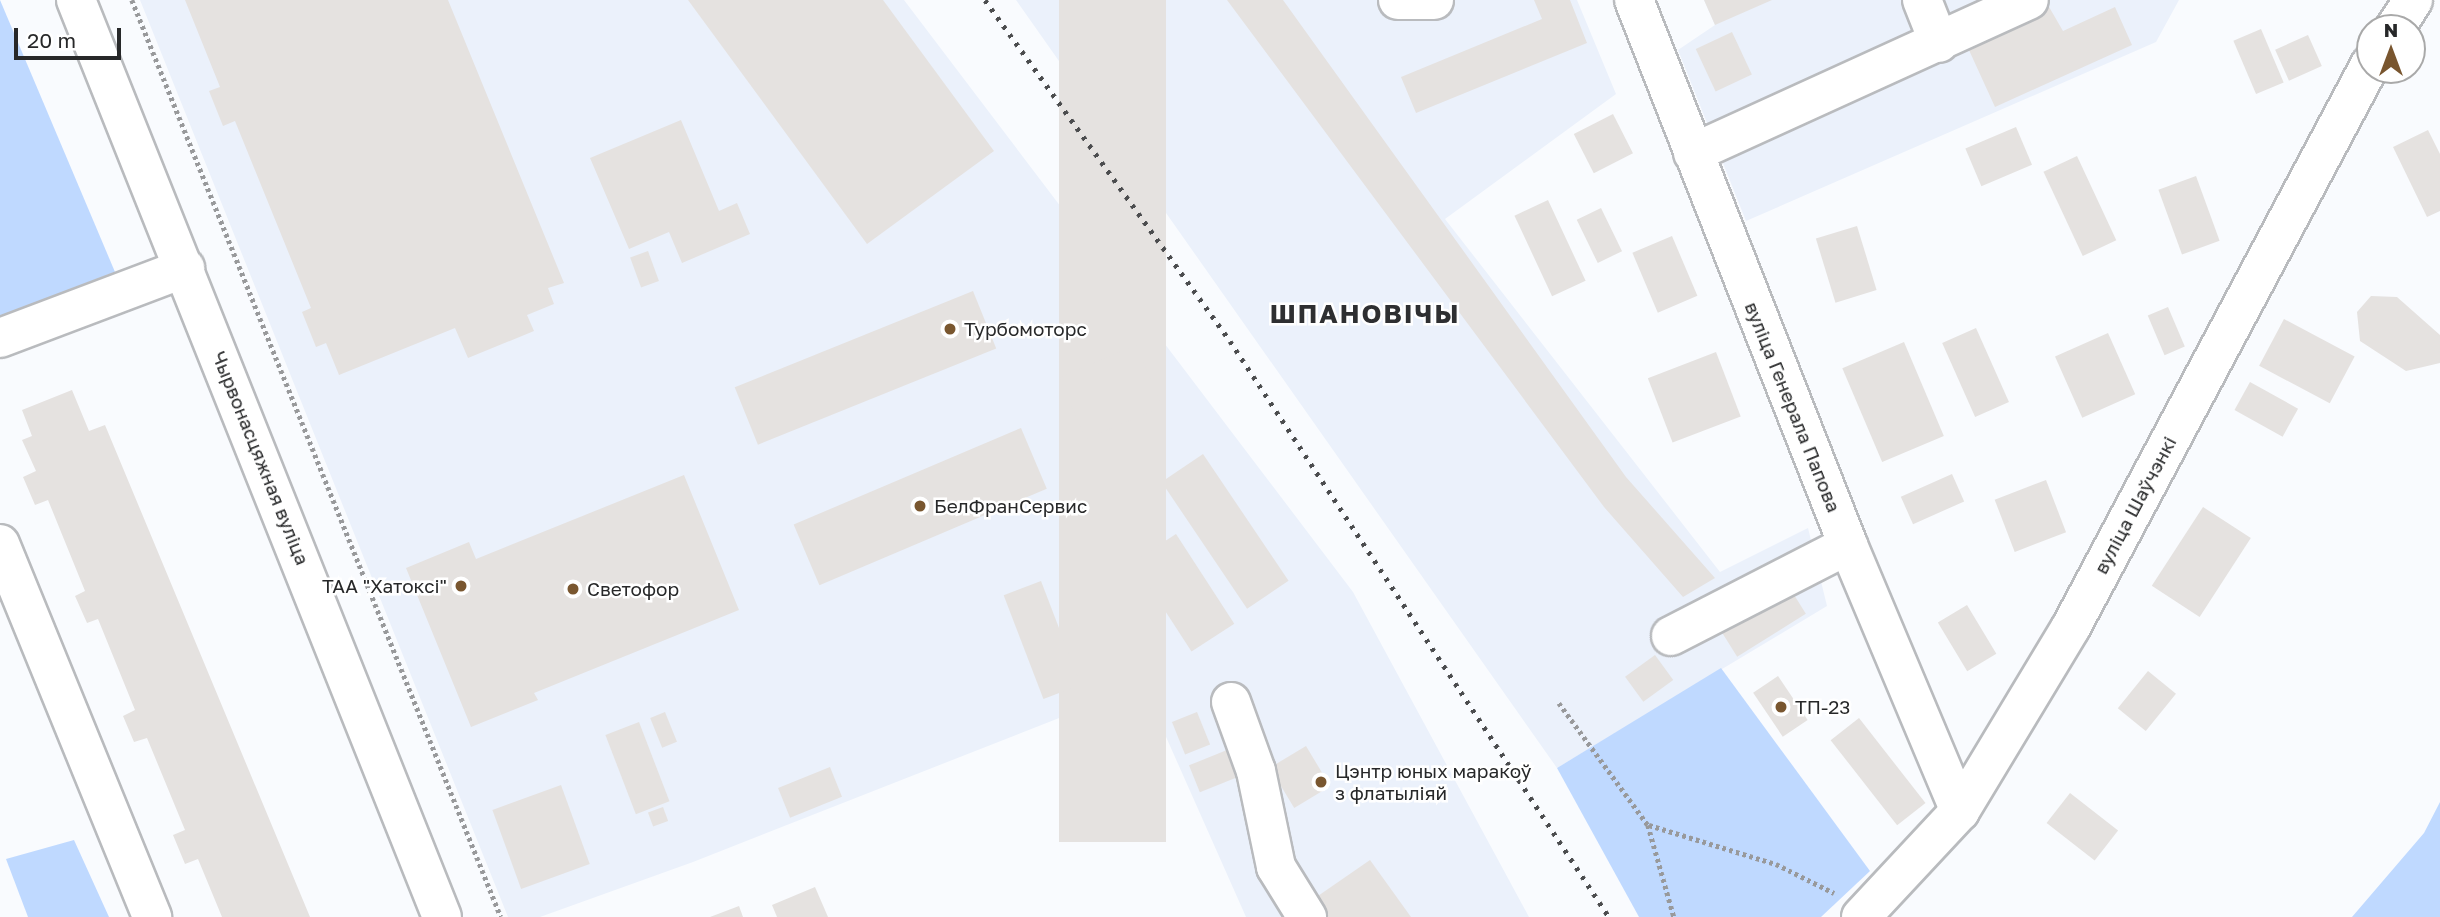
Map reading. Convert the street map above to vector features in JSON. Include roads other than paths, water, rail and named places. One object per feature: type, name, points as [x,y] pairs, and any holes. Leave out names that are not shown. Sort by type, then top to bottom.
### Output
[{"type":"street","name":"Чырвонасцяжная вуліца","points":[[76,0],[442,917]]},
{"type":"street","points":[[1398,0],[1434,0]]},
{"type":"street","name":"вуліца Генерала Папова","points":[[1634,0],[1848,545],[1961,810]]},
{"type":"street","points":[[1922,0],[1939,43]]},
{"type":"street","points":[[1693,153],[2029,0]]},
{"type":"street","name":"вуліца Шаўчэнкі","points":[[1854,908],[1961,810],[2071,627],[2360,84]]},
{"type":"street","points":[[0,338],[185,268]]},
{"type":"street","points":[[0,544],[13,613],[152,917]]},
{"type":"street","points":[[1671,636],[1848,545]]},
{"type":"street","points":[[1231,702],[1256,771],[1276,867],[1307,917]]},
{"type":"railway","points":[[985,0],[1230,341],[1609,917]]},
{"type":"place","name":"Турбомоторс","points":[[950,329]]},
{"type":"place","name":"БелФранСервис","points":[[920,506]]},
{"type":"place","name":"ТАА \"Хатоксі\"","points":[[461,586]]},
{"type":"place","name":"Светофор","points":[[573,589]]},
{"type":"place","name":"ТП-23","points":[[1781,707]]},
{"type":"place","name":"Цэнтр юных маракоў з флатыліяй","points":[[1321,782]]},
{"type":"district","name":"ШПАНОВІЧЫ","points":[[1365,314]]}]
